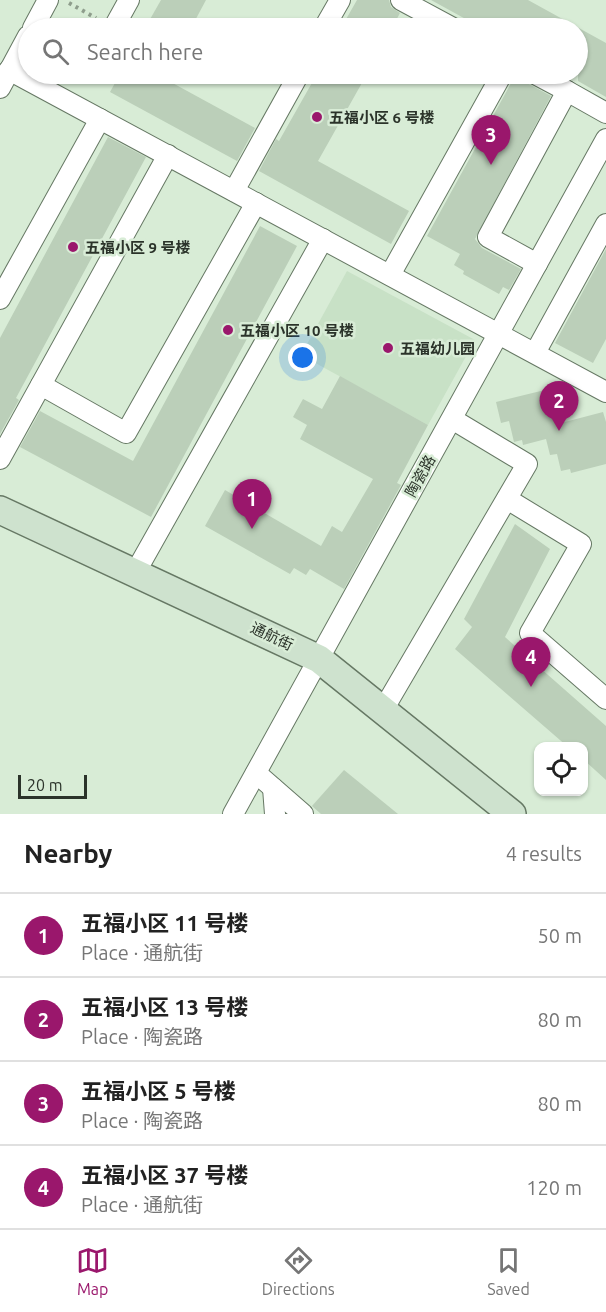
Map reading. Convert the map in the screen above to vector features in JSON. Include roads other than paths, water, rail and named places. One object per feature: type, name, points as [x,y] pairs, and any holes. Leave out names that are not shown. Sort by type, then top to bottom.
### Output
[{"type":"main road","name":"通航街","points":[[0,510],[319,659],[512,814]]},
{"type":"street","points":[[38,18],[48,0]]},
{"type":"street","points":[[119,18],[129,0]]},
{"type":"street","points":[[330,18],[340,0]]},
{"type":"street","points":[[401,0],[434,18]]},
{"type":"street","points":[[18,55],[5,79],[100,119],[606,392]]},
{"type":"street","points":[[234,191],[293,84]]},
{"type":"street","points":[[390,275],[496,84]]},
{"type":"street","points":[[554,84],[606,112]]},
{"type":"street","points":[[537,264],[488,237],[567,91]]},
{"type":"street","points":[[0,299],[100,119]]},
{"type":"street","name":"陶瓷路","points":[[233,814],[606,139]]},
{"type":"street","points":[[0,459],[168,156]]},
{"type":"street","points":[[41,385],[126,432],[256,203]]},
{"type":"street","points":[[535,353],[606,224]]},
{"type":"street","points":[[135,573],[323,239]]},
{"type":"street","points":[[383,710],[527,464],[452,419]]},
{"type":"street","points":[[507,499],[581,544],[530,633],[606,699]]},
{"type":"street","points":[[256,773],[303,814]]},
{"type":"street","points":[[273,788],[275,814]]},
{"type":"place","name":"五福小区 6 号楼","points":[[317,117]]},
{"type":"place","name":"五福小区 5 号楼","points":[[491,165]]},
{"type":"place","name":"五福小区 9 号楼","points":[[73,247]]},
{"type":"place","name":"五福小区 10 号楼","points":[[228,330]]},
{"type":"place","name":"五福幼儿园","points":[[388,348]]},
{"type":"place","name":"五福小区 13 号楼","points":[[559,431]]},
{"type":"place","name":"五福小区 11 号楼","points":[[252,529]]},
{"type":"place","name":"五福小区 37 号楼","points":[[531,687]]}]
